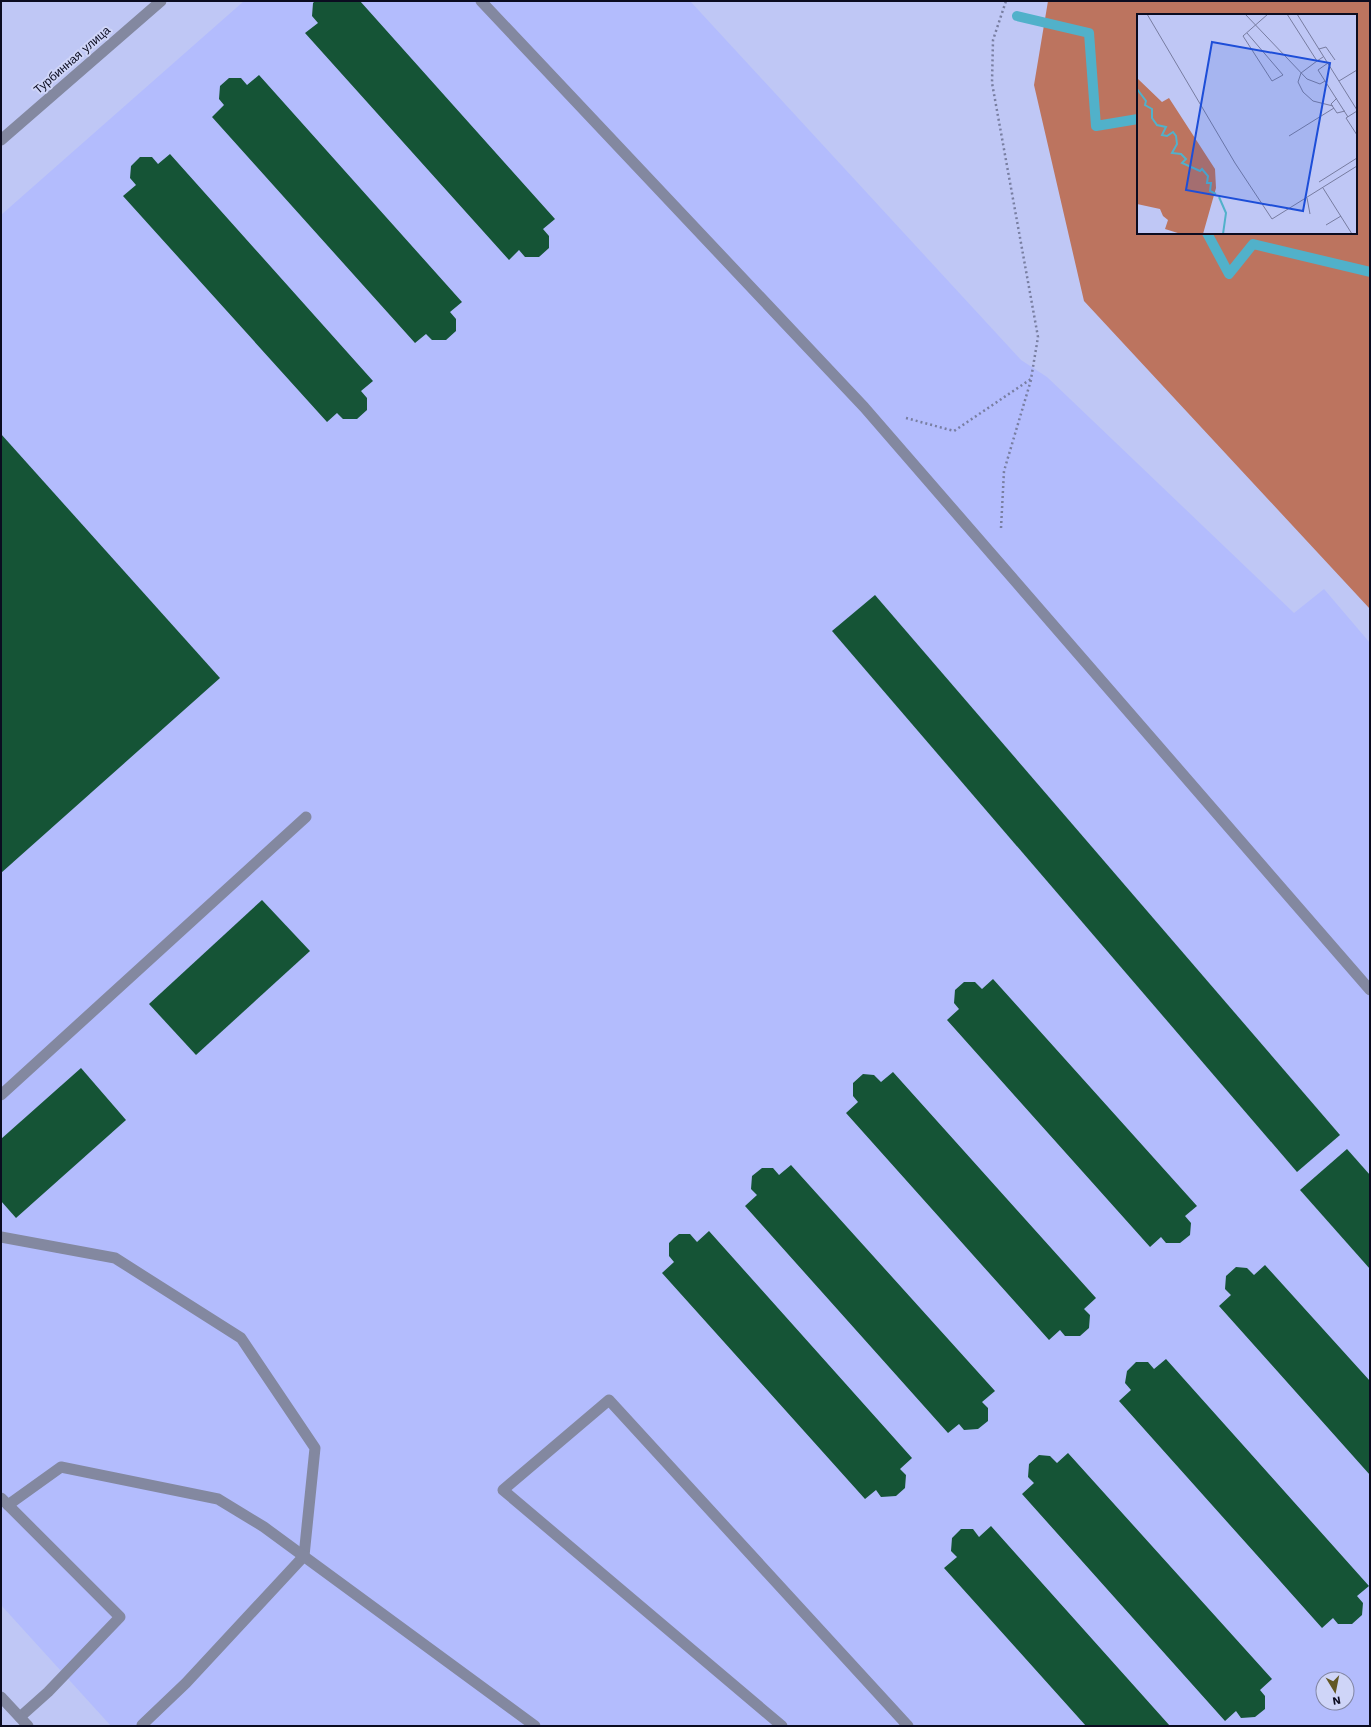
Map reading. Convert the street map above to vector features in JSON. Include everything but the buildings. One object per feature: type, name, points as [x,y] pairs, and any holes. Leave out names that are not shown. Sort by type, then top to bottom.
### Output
[{"type":"street","name":"Турбинная улица","points":[[1,140],[161,1]]},
{"type":"street","points":[[480,1],[864,407],[1370,990]]},
{"type":"street","points":[[1,1095],[306,817]]},
{"type":"street","points":[[1,1237],[115,1258],[241,1338],[315,1448],[304,1556],[186,1683],[142,1726]]},
{"type":"street","points":[[782,1726],[503,1490],[609,1400],[908,1726]]},
{"type":"street","points":[[20,1717],[48,1692],[120,1617],[5,1502],[61,1467],[218,1500],[264,1527],[535,1726]]},
{"type":"street","points":[[1,1697],[28,1726]]},
{"type":"path","points":[[999,563],[1004,471],[1031,379],[1038,338],[992,83],[993,40],[1006,1]]},
{"type":"path","points":[[902,417],[954,431],[1031,379]]},
{"type":"shaded area","points":[[244,1],[690,1],[1021,360],[1047,377],[1294,613],[1324,589],[1370,643],[1370,1726],[111,1726],[1,1605],[1,215]]},
{"type":"shaded area","points":[[1048,1],[1370,1],[1370,609],[1084,301],[1034,85]]},
{"type":"waterway","points":[[1017,16],[1089,33],[1096,126],[1137,119]]},
{"type":"waterway","points":[[1208,234],[1229,274],[1253,244],[1370,272]]}]
